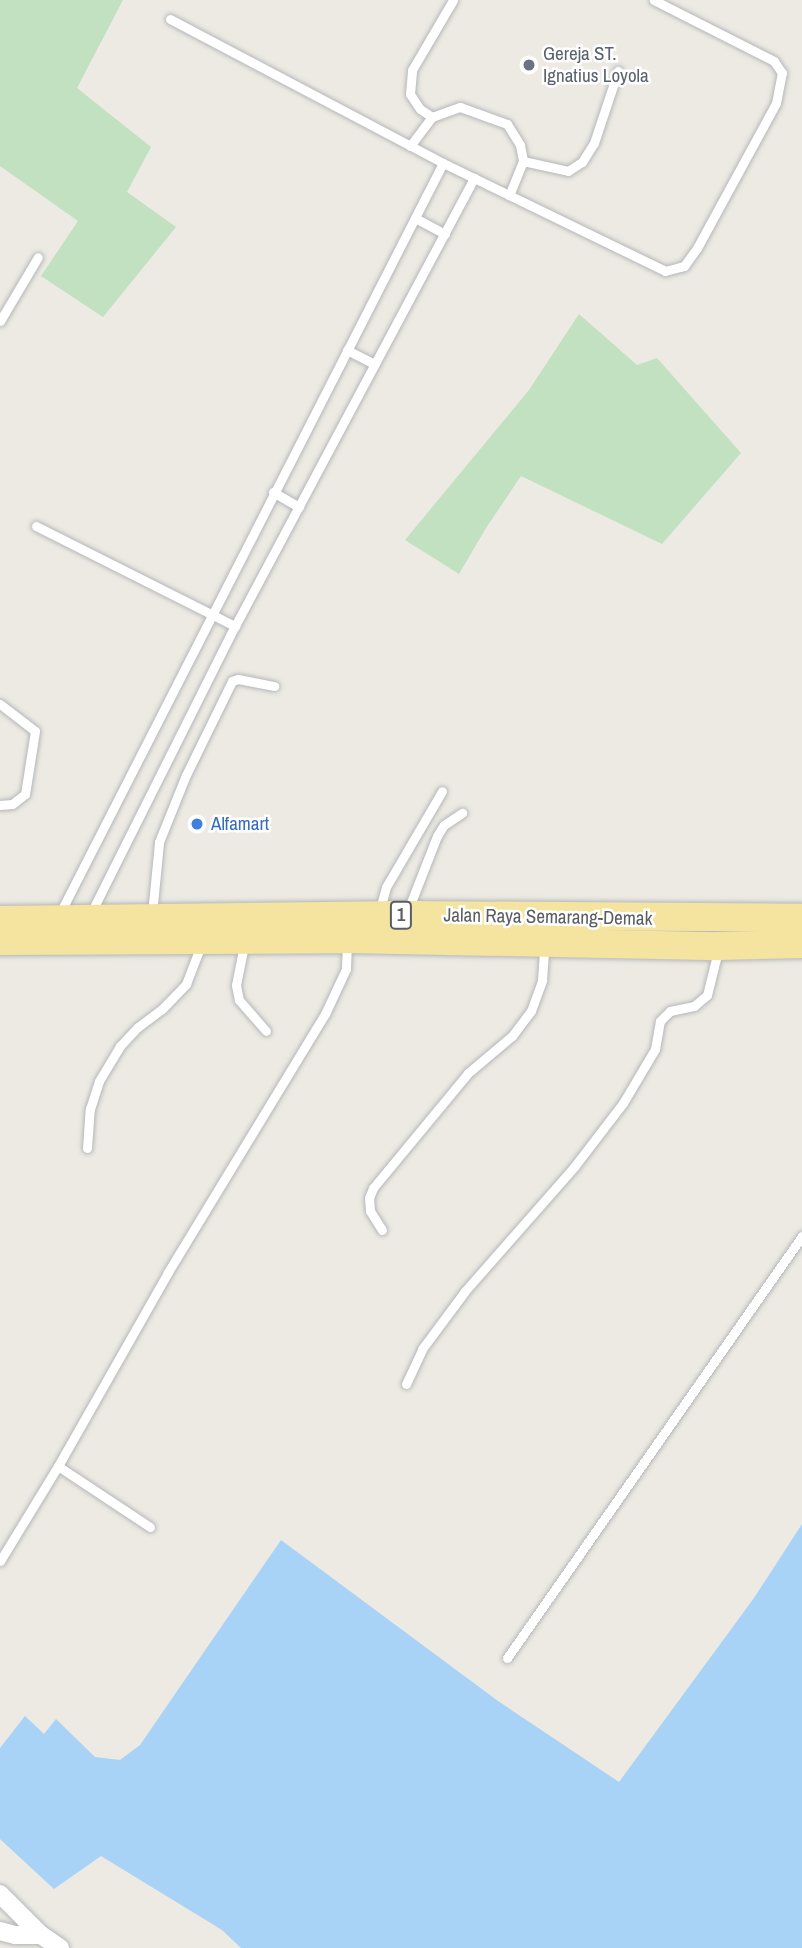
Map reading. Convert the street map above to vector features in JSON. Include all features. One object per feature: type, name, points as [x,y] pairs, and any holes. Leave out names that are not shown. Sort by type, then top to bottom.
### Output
[{"type":"highway","name":"Jalan Raya Semarang-Demak","points":[[0,920],[378,915],[802,918]]},
{"type":"highway","name":"Jalan Raya Semarang-Demak","points":[[0,942],[348,939],[719,946],[802,944]]},
{"type":"street","points":[[0,1894],[41,1935],[60,1948]]},
{"type":"street","points":[[0,1931],[41,1935]]},
{"type":"lane","points":[[432,117],[420,109],[410,94],[412,70],[453,0]]},
{"type":"lane","points":[[170,19],[443,163],[647,265],[665,271],[684,266],[697,248],[776,103],[782,73],[774,61],[654,0]]},
{"type":"lane","points":[[523,162],[568,171],[582,162],[594,143],[618,71]]},
{"type":"lane","points":[[410,146],[432,117],[460,107],[507,124],[520,145],[523,162],[509,195]]},
{"type":"lane","points":[[57,919],[443,163]]},
{"type":"lane","points":[[88,918],[235,626],[474,178]]},
{"type":"lane","points":[[415,218],[445,234]]},
{"type":"lane","points":[[0,321],[38,257]]},
{"type":"lane","points":[[347,350],[375,365]]},
{"type":"lane","points":[[273,492],[299,507]]},
{"type":"lane","points":[[36,527],[235,626]]},
{"type":"lane","points":[[152,918],[159,842],[186,775],[232,681],[238,678],[274,686]]},
{"type":"lane","points":[[0,704],[35,731],[25,794],[12,804],[0,805]]},
{"type":"lane","points":[[378,915],[386,887],[442,791]]},
{"type":"lane","points":[[407,915],[436,835],[444,825],[462,813]]},
{"type":"lane","points":[[0,1561],[58,1466],[162,1283],[325,1014],[346,969],[348,939]]},
{"type":"lane","points":[[87,1148],[90,1109],[99,1081],[120,1046],[186,984],[202,940]]},
{"type":"lane","points":[[244,940],[236,985],[239,1000],[266,1031]]},
{"type":"lane","points":[[382,1230],[370,1212],[369,1198],[373,1188],[468,1073],[512,1036],[531,1011],[542,980],[545,943]]},
{"type":"lane","points":[[406,1384],[422,1349],[465,1291],[574,1167],[623,1103],[655,1049],[660,1021],[670,1011],[694,1006],[707,995],[719,946]]},
{"type":"lane","points":[[507,1658],[802,1236]]},
{"type":"lane","points":[[58,1466],[150,1527]]},
{"type":"green space","points":[[0,0],[123,0],[77,88],[151,147],[127,192],[176,227],[103,317],[41,276],[78,221],[0,166]]},
{"type":"green space","points":[[579,314],[637,365],[657,358],[741,453],[662,544],[521,476],[459,574],[405,540],[529,390]]},
{"type":"water","points":[[802,1524],[802,1948],[241,1948],[222,1930],[101,1856],[54,1889],[0,1839],[0,1748],[25,1716],[44,1734],[56,1719],[95,1757],[120,1760],[140,1745],[281,1540],[498,1701],[619,1782],[754,1598]]},
{"type":"place","name":"Gereja ST. Ignatius Loyola","points":[[529,65]]},
{"type":"place","name":"Alfamart","points":[[197,824]]}]
